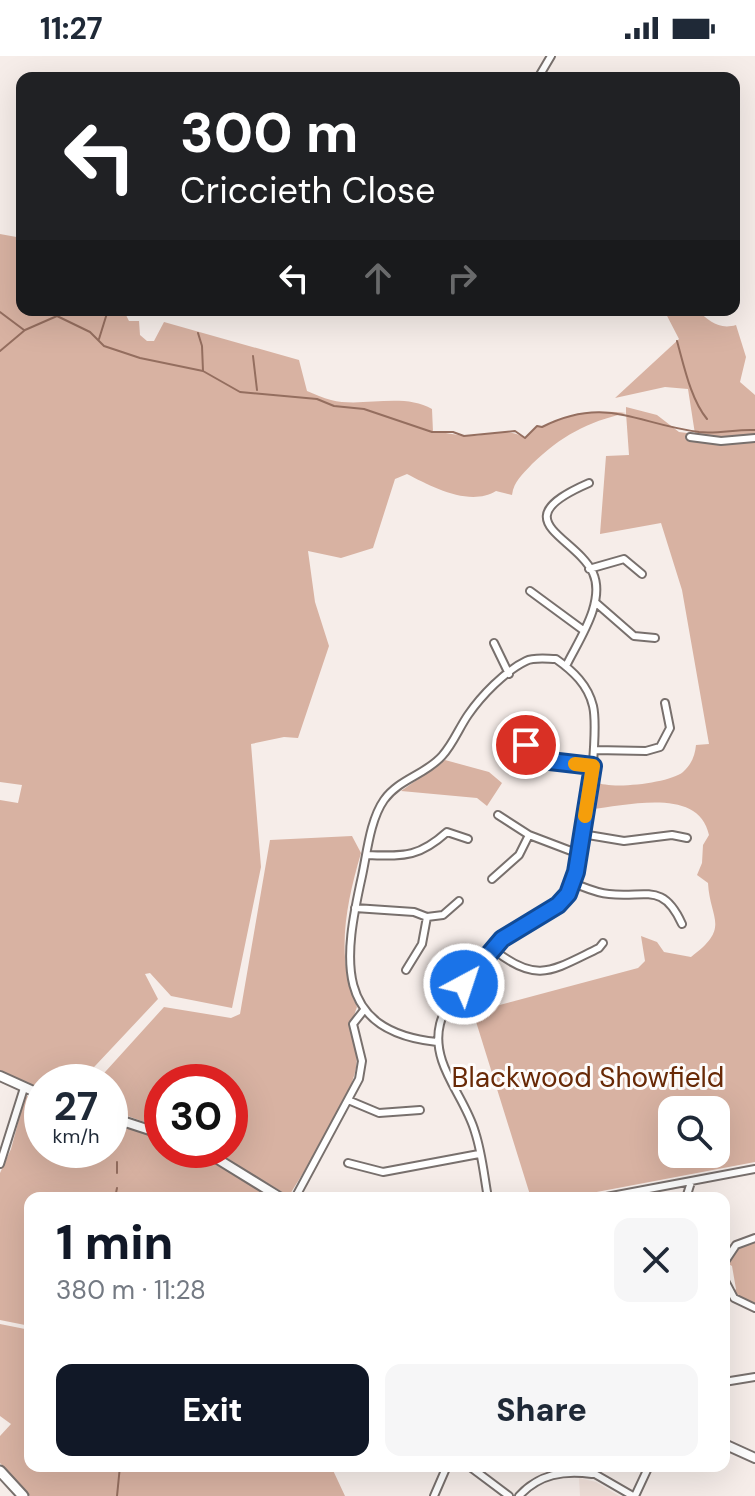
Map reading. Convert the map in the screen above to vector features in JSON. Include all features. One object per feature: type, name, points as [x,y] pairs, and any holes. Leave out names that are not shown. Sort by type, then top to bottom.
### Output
[{"type":"main road","points":[[0,1471],[23,1496]]},
{"type":"street","points":[[690,437],[721,441],[755,438]]},
{"type":"street","points":[[566,666],[595,602],[594,574],[550,527],[549,511],[556,499],[589,483]]},
{"type":"street","points":[[589,569],[624,559],[642,574]]},
{"type":"street","points":[[530,591],[583,630]]},
{"type":"street","points":[[595,602],[634,636],[655,638]]},
{"type":"street","points":[[494,643],[509,674]]},
{"type":"street","points":[[437,1042],[386,1028],[364,1010],[349,978],[355,908],[371,836],[383,801],[404,780],[441,757],[469,713],[509,674],[528,659],[556,659],[588,690],[593,706],[595,750],[573,883],[558,905],[502,939],[493,949],[449,1002],[437,1042],[440,1057],[476,1133],[487,1192]]},
{"type":"street","points":[[595,750],[646,751],[660,747],[669,735],[663,712],[665,703]]},
{"type":"street","points":[[536,718],[525,732],[526,750],[541,760],[593,766]]},
{"type":"street","points":[[510,750],[526,745]]},
{"type":"street","points":[[498,815],[529,835],[579,854]]},
{"type":"street","points":[[366,855],[409,857],[429,849],[447,832],[468,839]]},
{"type":"street","points":[[582,834],[624,841],[672,835],[687,838]]},
{"type":"street","points":[[492,879],[519,855],[529,835]]},
{"type":"street","points":[[573,883],[609,894],[657,894],[681,912],[682,924]]},
{"type":"street","points":[[355,908],[414,912],[427,917],[443,915],[459,901]]},
{"type":"street","points":[[407,965],[425,936],[427,917]]},
{"type":"street","points":[[493,949],[519,968],[539,973],[601,946],[607,955]]},
{"type":"street","points":[[298,1192],[362,1070],[353,1024],[364,1010]]},
{"type":"street","points":[[0,1076],[24,1088],[0,1164]]},
{"type":"street","points":[[348,1100],[379,1113],[420,1110]]},
{"type":"street","points":[[352,1162],[383,1172],[479,1154]]},
{"type":"street","points":[[232,1168],[271,1192]]},
{"type":"street","points":[[635,1192],[755,1169]]},
{"type":"street","points":[[688,1192],[691,1182]]},
{"type":"street","points":[[730,1254],[736,1245],[755,1238]]},
{"type":"street","points":[[730,1290],[734,1298],[755,1308]]},
{"type":"street","points":[[730,1381],[755,1377]]},
{"type":"street","points":[[730,1378],[734,1380]]},
{"type":"street","points":[[730,1447],[755,1458]]},
{"type":"street","points":[[434,1496],[444,1472]]},
{"type":"street","points":[[477,1472],[509,1496]]},
{"type":"street","points":[[519,1496],[554,1472]]},
{"type":"street","points":[[579,1472],[592,1474]]},
{"type":"street","points":[[589,1472],[634,1496],[646,1472]]},
{"type":"shaded area","points":[[579,1478],[596,1482],[619,1496],[580,1496]]},
{"type":"green space","points":[[0,234],[16,237],[16,316],[126,316],[129,321],[139,321],[140,335],[147,341],[154,341],[164,322],[299,360],[307,391],[328,399],[421,404],[432,409],[433,432],[466,436],[511,433],[525,438],[537,426],[572,416],[594,412],[626,413],[575,431],[553,445],[522,475],[512,495],[496,491],[475,497],[463,496],[407,474],[395,479],[373,548],[341,558],[308,551],[315,602],[329,646],[298,738],[284,737],[251,744],[261,867],[232,1008],[171,996],[150,973],[145,974],[158,999],[97,1064],[24,1064],[24,1081],[0,1071],[0,800],[18,803],[22,785],[0,782]]},
{"type":"green space","name":"Blackwood Showfield","points":[[667,316],[704,316],[719,325],[736,325],[746,357],[740,382],[755,395],[755,1162],[730,1167],[730,1096],[658,1096],[658,1168],[723,1168],[597,1192],[529,1192],[473,1012],[638,968],[645,961],[641,936],[657,942],[664,952],[691,957],[711,938],[715,923],[708,883],[697,875],[702,863],[703,845],[709,835],[702,820],[691,810],[659,802],[591,809],[596,782],[627,785],[676,776],[686,769],[696,745],[709,744],[682,590],[661,523],[600,534],[606,456],[629,455],[626,407],[657,415],[679,432],[695,434],[688,389],[665,387],[615,398],[679,339]]},
{"type":"green space","points":[[445,760],[489,772],[502,783],[487,806],[477,798],[401,791]]},
{"type":"green space","points":[[352,836],[361,853],[347,911],[345,950],[350,988],[357,1007],[353,1023],[356,1068],[346,1098],[291,1192],[282,1192],[242,1168],[248,1168],[248,1064],[144,1064],[144,1122],[128,1116],[128,1064],[112,1064],[164,1007],[231,1018],[240,1014],[270,840]]},
{"type":"green space","points":[[24,1101],[24,1168],[128,1168],[128,1126],[144,1131],[144,1168],[225,1168],[265,1192],[24,1192],[24,1325],[0,1320],[0,1173],[11,1149]]},
{"type":"green space","points":[[755,1241],[755,1306],[732,1293],[736,1289],[730,1258],[738,1246]]},
{"type":"green space","points":[[0,1324],[24,1329],[24,1472],[334,1472],[345,1496],[30,1496],[0,1463],[0,1436],[11,1424],[0,1416]]},
{"type":"waterway","points":[[0,312],[24,330]]},
{"type":"waterway","points":[[0,351],[25,330],[57,316],[90,332],[104,346],[140,358],[203,371],[240,392],[317,399],[334,406],[364,409],[432,432],[453,432],[464,436],[515,431],[525,438],[537,426],[585,413],[603,412],[699,432],[755,430]]},
{"type":"waterway","points":[[99,339],[106,316]]},
{"type":"waterway","points":[[198,333],[203,371]]},
{"type":"waterway","points":[[677,341],[692,393],[707,419]]},
{"type":"waterway","points":[[253,356],[257,390]]},
{"type":"waterway","points":[[117,1168],[117,1173]]},
{"type":"waterway","points":[[116,1192],[117,1188]]},
{"type":"waterway","points":[[117,1496],[119,1472]]},
{"type":"slow traffic","points":[[575,764],[593,766],[585,816]]},
{"type":"route","points":[[464,984],[502,939],[558,905],[568,894],[576,872],[593,766],[541,760],[526,750],[526,745]]}]
